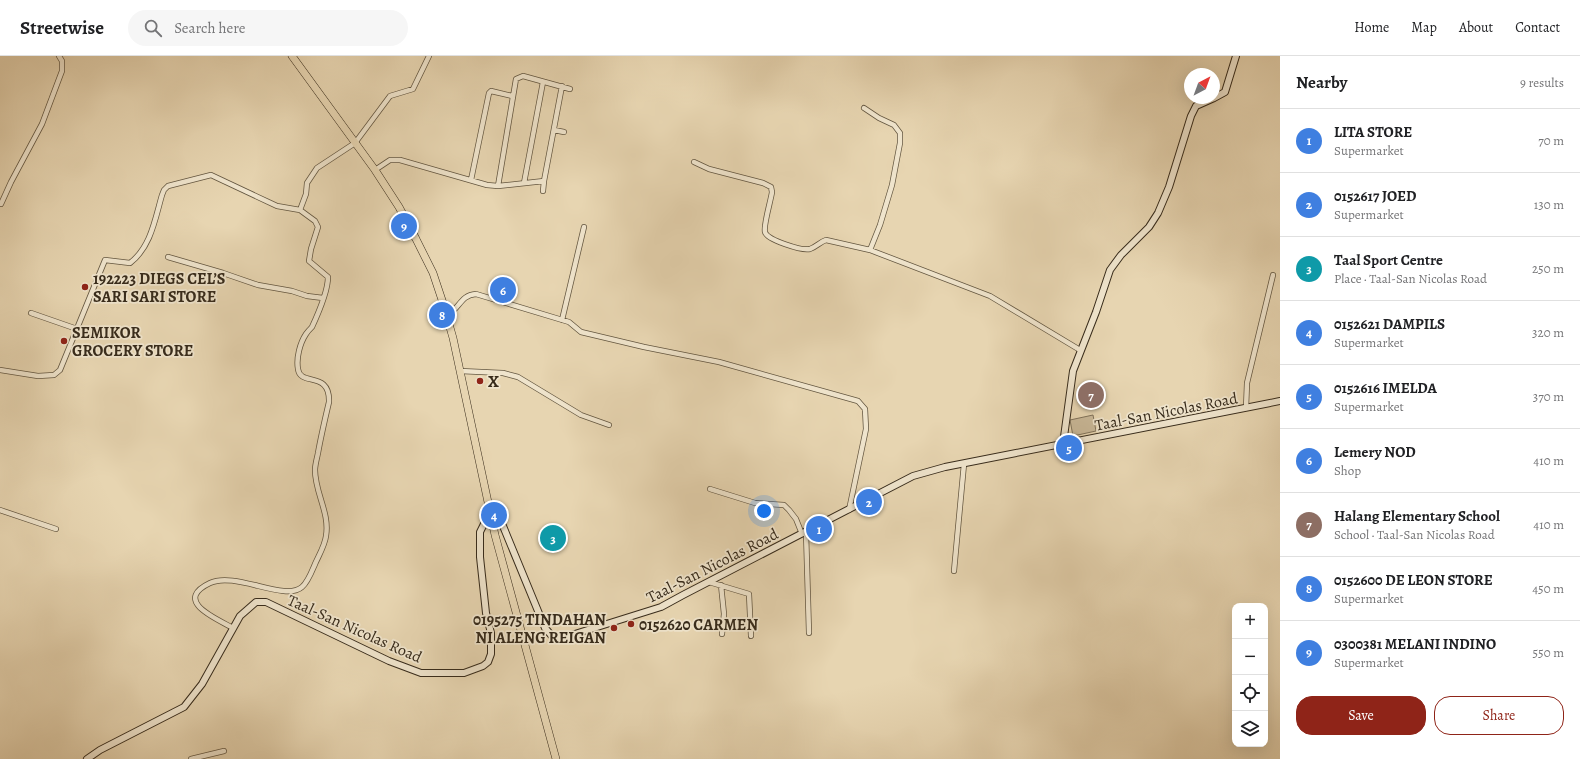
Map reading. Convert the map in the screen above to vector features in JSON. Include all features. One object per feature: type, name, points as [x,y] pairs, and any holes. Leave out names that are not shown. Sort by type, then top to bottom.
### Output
[{"type":"main road","points":[[292,56],[375,170],[399,207],[425,256],[440,293],[447,315],[460,371],[491,520],[556,759]]},
{"type":"main road","points":[[1220,95],[1225,92],[1236,56]]},
{"type":"main road","points":[[1063,444],[1073,371],[1096,312],[1110,270],[1120,254],[1149,227],[1158,213],[1169,187],[1191,116],[1196,106],[1200,104]]},
{"type":"main road","name":"Taal-San Nicolas Road","points":[[87,759],[100,750],[184,707],[202,684],[240,616],[256,602],[266,602],[389,661],[421,673],[464,673],[483,666],[488,662],[491,654],[490,633],[480,563],[480,532],[484,524],[491,520],[500,521],[503,526],[545,628],[552,636],[557,638],[570,636],[661,607],[913,476],[964,464],[1280,401]]},
{"type":"street","points":[[1,204],[42,124],[62,71],[62,61],[59,56]]},
{"type":"street","points":[[300,210],[306,194],[307,183],[317,168],[355,143],[390,96],[413,89],[429,56]]},
{"type":"street","points":[[498,186],[515,82],[518,78],[523,76],[570,89]]},
{"type":"street","points":[[524,183],[543,82]]},
{"type":"street","points":[[543,191],[562,86]]},
{"type":"street","points":[[471,180],[489,93],[492,92],[512,96]]},
{"type":"street","points":[[864,108],[894,126],[900,134],[900,143],[892,185],[880,226],[870,250]]},
{"type":"street","points":[[554,130],[564,132]]},
{"type":"street","points":[[375,170],[390,160],[400,160],[487,185],[498,186],[544,181]]},
{"type":"street","points":[[694,162],[709,169],[771,187],[772,192],[765,229],[767,236],[772,239],[806,250],[816,247],[821,242],[826,240],[870,250],[990,296],[1080,350]]},
{"type":"street","points":[[0,370],[38,376],[54,375],[60,370],[105,260],[130,263],[137,258],[145,248],[162,195],[168,186],[211,175],[277,206],[300,210],[315,221],[318,227],[311,248],[309,262],[328,277],[328,284],[311,328],[306,333],[298,353],[298,369],[299,374],[323,383],[330,392],[315,470],[326,515],[326,536],[310,575],[302,587],[296,590],[289,591],[262,587],[234,580],[221,580],[210,583],[198,592],[195,598],[196,604],[207,613],[233,628]]},
{"type":"street","points":[[562,320],[584,226]]},
{"type":"street","points":[[168,257],[258,285],[323,298]]},
{"type":"street","points":[[1246,408],[1247,383],[1273,275]]},
{"type":"street","points":[[447,315],[454,312],[466,297],[476,294],[562,320],[573,324],[581,332],[644,347],[719,362],[858,401],[865,409],[866,430],[849,510]]},
{"type":"street","points":[[31,313],[77,329]]},
{"type":"street","points":[[460,371],[503,373],[518,377],[581,415],[609,425]]},
{"type":"street","points":[[954,571],[964,464]]},
{"type":"street","points":[[710,489],[755,503],[784,505],[796,519],[804,533],[809,634]]},
{"type":"street","points":[[0,510],[56,530]]},
{"type":"street","points":[[709,582],[721,584],[750,594],[751,636]]},
{"type":"street","points":[[721,584],[724,608],[722,634]]},
{"type":"street","points":[[191,759],[224,751]]},
{"type":"shaded area","points":[[1093,415],[1096,431],[1073,436],[1070,420]]},
{"type":"place","name":"0300381 MELANI INDINO","points":[[404,226]]},
{"type":"place","name":"192223 DIEGS CEL’S SARI SARI STORE","points":[[85,287]]},
{"type":"place","name":"Lemery NOD","points":[[503,290]]},
{"type":"place","name":"0152600 DE LEON STORE","points":[[442,315]]},
{"type":"place","name":"SEMIKOR GROCERY STORE","points":[[64,341]]},
{"type":"place","name":"X","points":[[480,381]]},
{"type":"place","name":"Halang Elementary School","points":[[1091,395]]},
{"type":"place","name":"0152616 IMELDA","points":[[1069,448]]},
{"type":"place","name":"0152617 JOED","points":[[869,502]]},
{"type":"place","name":"0152621 DAMPILS","points":[[494,515]]},
{"type":"place","name":"LITA STORE","points":[[819,529]]},
{"type":"place","name":"Taal Sport Centre","points":[[553,538]]},
{"type":"place","name":"0152620 CARMEN","points":[[631,624]]},
{"type":"place","name":"0195275 TINDAHAN NI ALENG REIGAN","points":[[614,628]]}]
